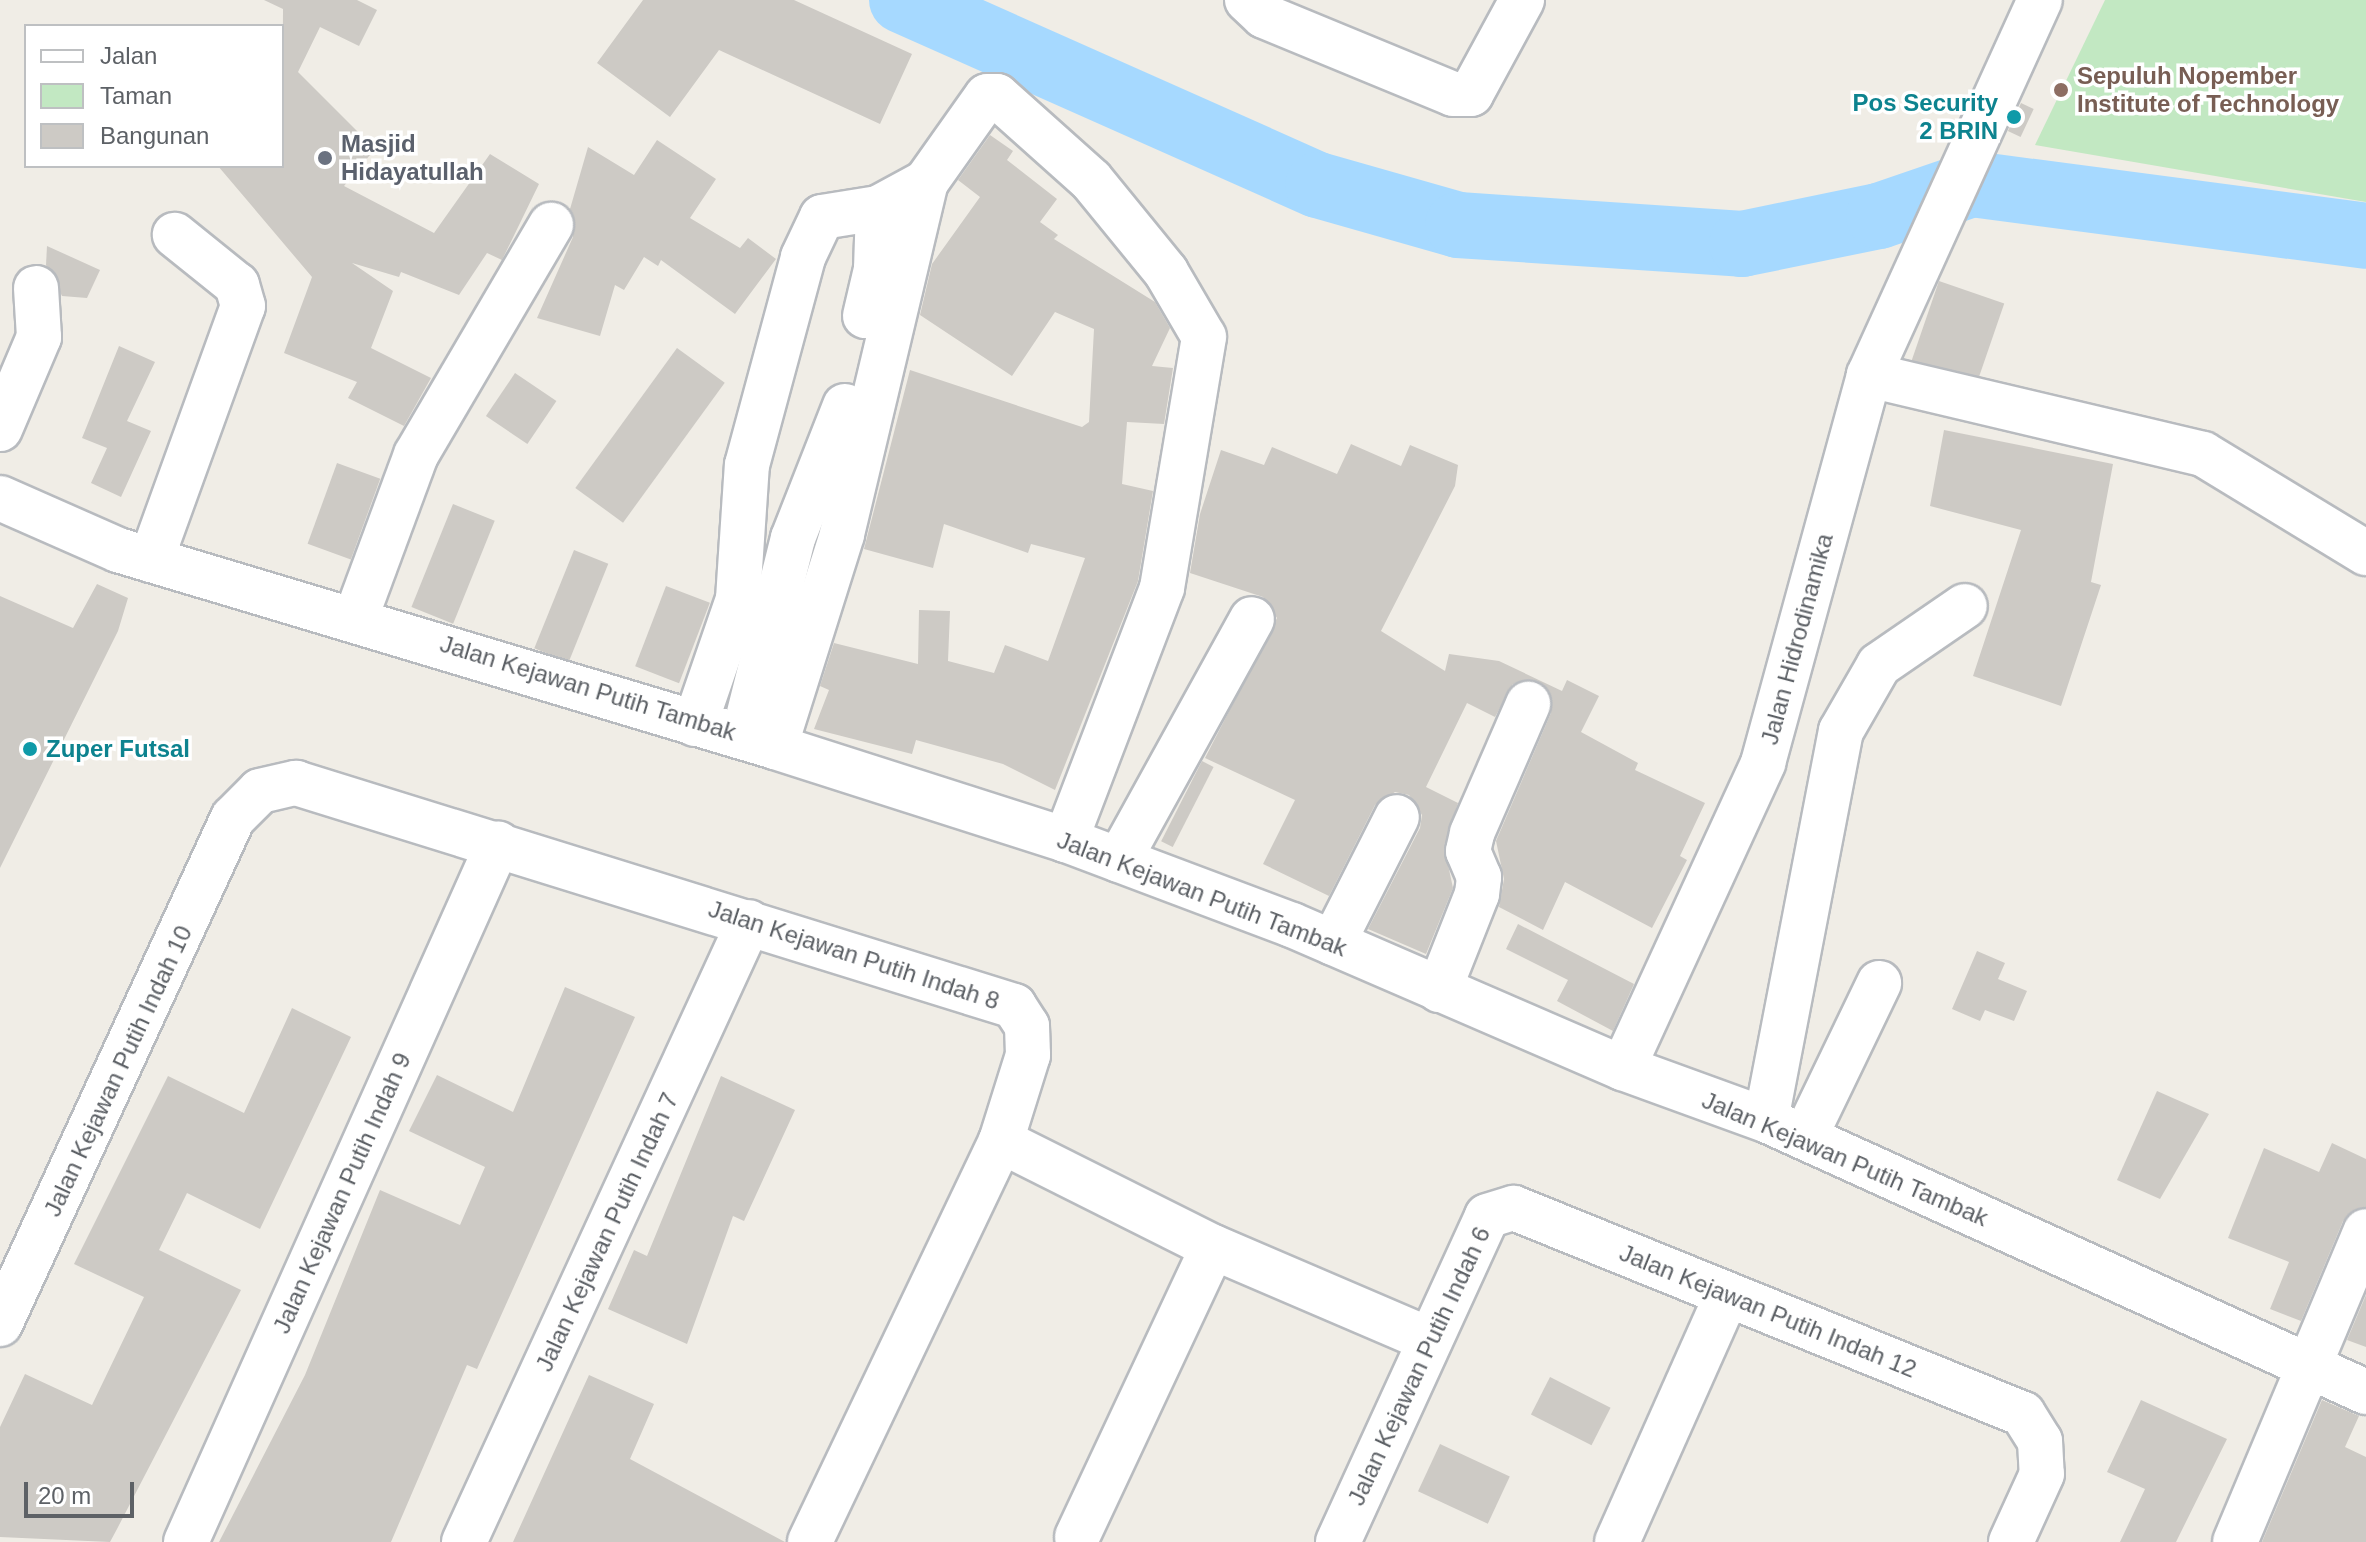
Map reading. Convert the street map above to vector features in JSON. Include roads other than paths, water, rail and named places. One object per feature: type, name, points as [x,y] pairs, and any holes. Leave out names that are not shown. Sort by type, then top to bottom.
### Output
[{"type":"street","points":[[1247,0],[1264,16],[1453,94],[1471,94],[1484,82],[1522,0]]},
{"type":"street","name":"Jalan Hidrodinamika","points":[[1623,1068],[1763,763],[1869,375],[2040,0]]},
{"type":"street","points":[[759,742],[842,534],[926,182],[987,96],[997,96],[1091,180],[1166,272],[1204,337],[1162,588],[1066,840]]},
{"type":"street","points":[[695,724],[738,599],[747,465],[803,257],[822,217],[878,208],[926,182]]},
{"type":"street","points":[[759,742],[793,538],[848,397],[876,269],[878,208]]},
{"type":"street","points":[[356,617],[416,455],[551,225]]},
{"type":"street","points":[[151,560],[243,306],[237,285],[175,235]]},
{"type":"street","points":[[0,429],[39,337],[36,288]]},
{"type":"street","points":[[1869,375],[2203,454],[2366,553]]},
{"type":"street","name":"Jalan Kejawan Putih Tambak","points":[[0,498],[151,560],[356,617],[759,742],[1066,840],[1119,860],[1333,943],[1623,1068],[1766,1120],[2366,1392]]},
{"type":"street","points":[[742,533],[793,538]]},
{"type":"street","points":[[1766,1120],[1841,731],[1879,665],[1965,606]]},
{"type":"street","points":[[1119,860],[1252,619]]},
{"type":"street","points":[[1439,990],[1477,894],[1479,877],[1468,851],[1472,833],[1528,704]]},
{"type":"street","name":"Jalan Kejawan Putih Indah 8","points":[[233,818],[260,791],[296,783],[1014,1006],[1027,1026],[1028,1055],[1001,1141],[810,1542]]},
{"type":"street","points":[[1333,943],[1397,817]]},
{"type":"street","name":"Jalan Kejawan Putih Indah 10","points":[[0,1324],[233,818]]},
{"type":"street","name":"Jalan Kejawan Putih Indah 9","points":[[186,1542],[498,844]]},
{"type":"street","name":"Jalan Kejawan Putih Indah 7","points":[[464,1542],[749,922]]},
{"type":"street","points":[[1805,1137],[1879,983]]},
{"type":"street","points":[[1001,1141],[1213,1247],[1430,1340]]},
{"type":"street","name":"Jalan Kejawan Putih Indah 12","points":[[1514,1208],[2023,1414],[2040,1441],[2042,1474],[2011,1542]]},
{"type":"street","name":"Jalan Kejawan Putih Indah 6","points":[[1338,1542],[1487,1216],[1514,1208]]},
{"type":"street","points":[[2235,1542],[2366,1231]]},
{"type":"street","points":[[1077,1537],[1213,1247]]},
{"type":"street","points":[[1617,1542],[1727,1295]]},
{"type":"waterway","points":[[902,0],[1318,185],[1458,225],[1742,244],[1879,216],[1972,184],[2366,236]]},
{"type":"place","name":"Sepuluh Nopember Institute of Technology","points":[[2061,90]]},
{"type":"place","name":"Pos Security 2 BRIN","points":[[2014,117]]},
{"type":"place","name":"Masjid Hidayatullah","points":[[325,158]]},
{"type":"place","name":"Zuper Futsal","points":[[30,749]]}]
